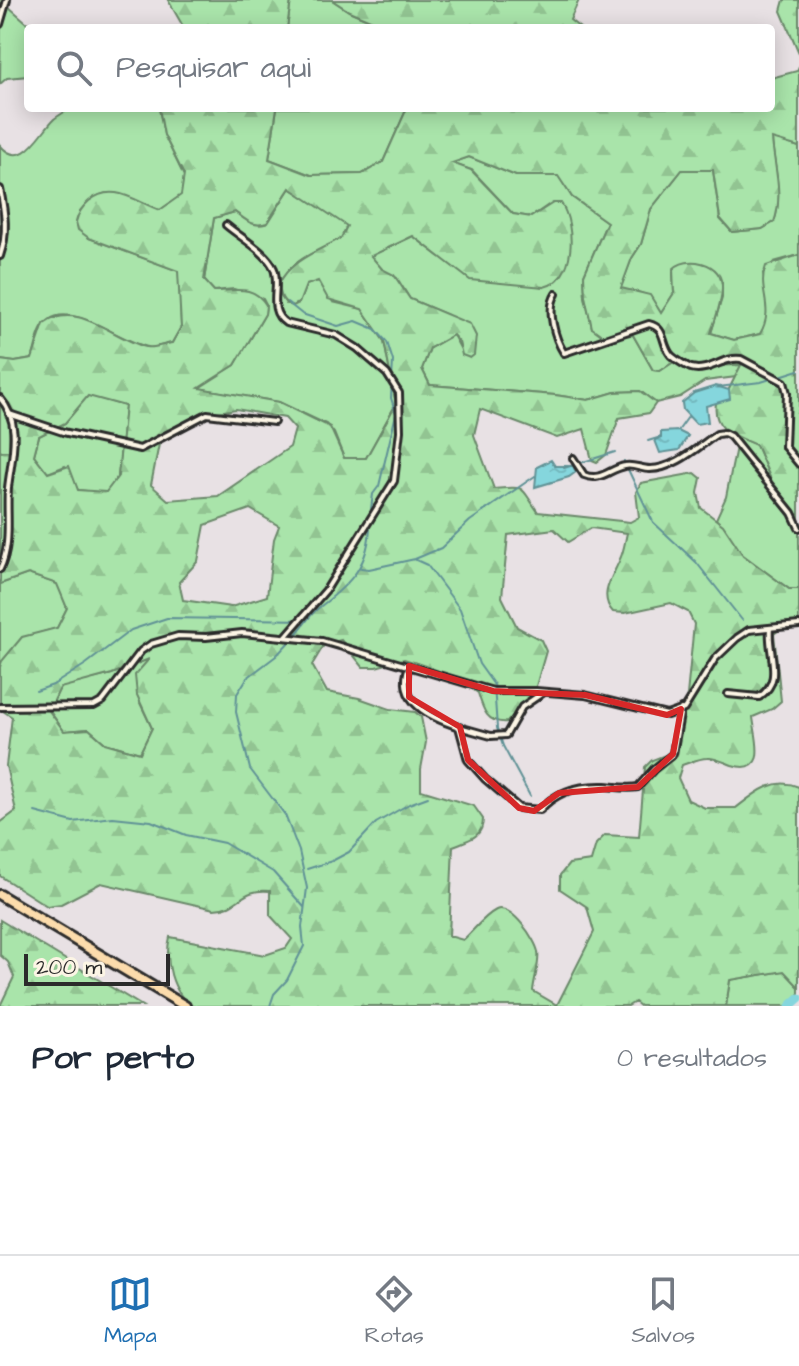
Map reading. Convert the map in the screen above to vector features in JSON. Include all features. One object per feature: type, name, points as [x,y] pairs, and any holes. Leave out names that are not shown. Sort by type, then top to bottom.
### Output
[{"type":"highway","points":[[0,895],[185,1006]]},
{"type":"street","points":[[0,24],[7,0]]},
{"type":"street","points":[[0,189],[6,215],[6,239],[0,256]]},
{"type":"street","points":[[226,225],[274,268],[275,307],[280,319],[336,335],[357,348],[387,374],[399,393],[400,431],[394,481],[326,590],[286,636]]},
{"type":"street","points":[[556,294],[551,303],[552,315],[564,353],[649,324],[661,331],[670,354],[692,368],[741,359],[784,382],[787,393],[785,447],[799,464]]},
{"type":"street","points":[[0,398],[9,414],[14,453],[8,489],[5,559],[0,569]]},
{"type":"street","points":[[9,414],[63,432],[140,449],[207,414],[274,422]]},
{"type":"street","points":[[573,458],[584,475],[593,479],[623,466],[651,469],[663,466],[678,460],[717,434],[724,433],[730,436],[792,513],[799,528]]},
{"type":"street","points":[[459,727],[468,760],[519,808],[540,810],[559,793],[602,786],[638,787],[673,754],[681,709],[715,659],[749,630],[799,625]]},
{"type":"street","points":[[728,694],[759,697],[770,688],[774,677],[770,628]]},
{"type":"street","points":[[0,707],[94,706],[103,701],[141,651],[151,644],[178,636],[242,633],[322,641],[493,691],[585,695],[667,715],[681,709]]},
{"type":"street","points":[[409,666],[404,685],[409,697],[441,721],[491,736],[506,735],[522,707],[544,692]]},
{"type":"highlighted area","points":[[409,666],[493,691],[585,695],[667,715],[681,709],[673,754],[638,787],[559,793],[534,811],[519,808],[468,760],[460,727],[409,697]]},
{"type":"green space","points":[[1,0],[28,24],[24,24],[24,76],[7,78],[0,84]]},
{"type":"green space","points":[[168,0],[291,0],[288,24],[182,24]]},
{"type":"green space","points":[[291,0],[332,0],[380,24],[288,24]]},
{"type":"green space","points":[[332,0],[579,0],[570,20],[575,24],[380,24]]},
{"type":"green space","points":[[784,0],[799,0],[799,53],[781,11]]},
{"type":"green space","points":[[799,66],[799,147],[772,139],[778,191],[774,222],[762,229],[732,232],[720,218],[713,170],[682,170],[651,209],[641,244],[632,258],[621,288],[650,295],[661,313],[674,293],[673,269],[687,262],[710,266],[721,281],[722,291],[711,333],[734,340],[760,334],[766,315],[763,283],[766,266],[799,255],[799,517],[776,491],[756,445],[727,431],[718,420],[716,403],[726,395],[741,365],[704,366],[675,361],[660,371],[653,370],[633,335],[603,336],[592,328],[584,275],[607,222],[572,197],[558,176],[516,176],[469,157],[452,163],[471,170],[513,214],[531,217],[553,203],[561,203],[569,225],[570,251],[562,274],[544,287],[470,280],[413,236],[371,256],[382,269],[394,275],[410,299],[470,324],[476,336],[474,355],[470,358],[462,355],[459,342],[453,335],[430,348],[422,369],[430,385],[588,400],[615,392],[640,391],[656,403],[649,413],[619,418],[606,455],[597,462],[592,460],[584,429],[557,438],[480,409],[474,435],[494,489],[521,489],[538,512],[630,522],[639,517],[636,492],[641,483],[695,473],[701,478],[698,493],[701,508],[723,525],[743,555],[789,589],[799,589],[799,627],[784,626],[774,634],[781,701],[772,709],[753,717],[758,753],[756,760],[744,767],[713,758],[701,759],[682,765],[678,778],[688,800],[705,808],[736,808],[773,785],[799,787],[799,987],[784,971],[730,980],[726,1006],[640,1006],[635,1002],[628,1006],[192,1006],[179,993],[171,975],[168,956],[170,937],[265,955],[286,948],[292,939],[270,915],[270,891],[252,892],[230,905],[214,909],[101,883],[61,904],[47,906],[0,876],[0,823],[16,811],[6,766],[12,717],[0,709],[0,667],[22,637],[57,628],[67,608],[57,584],[28,574],[0,584],[0,452],[9,451],[10,415],[0,393],[0,360],[15,362],[32,359],[44,324],[56,317],[82,318],[146,347],[172,343],[181,327],[178,271],[89,238],[78,230],[76,222],[87,203],[98,195],[116,193],[160,210],[181,195],[184,175],[164,135],[160,112],[276,112],[269,159],[311,175],[362,174],[383,162],[405,112],[775,112],[775,77],[797,71]],"holes":[[[290,188],[347,226],[341,238],[298,262],[284,275],[279,284],[282,298],[293,306],[299,303],[306,285],[318,281],[328,299],[362,309],[384,341],[396,404],[366,458],[344,458],[330,427],[279,402],[199,388],[235,365],[265,314],[266,305],[249,291],[214,291],[204,280],[214,218],[235,212],[254,224],[267,223]],[[88,396],[125,406],[118,476],[106,492],[78,490],[69,466],[48,473],[34,455],[39,436],[65,423]],[[236,409],[285,418],[295,429],[290,447],[218,496],[168,500],[151,485],[160,439],[206,414]],[[250,509],[279,526],[274,539],[267,596],[231,607],[183,600],[179,582],[198,561],[205,525]],[[591,528],[627,533],[607,592],[606,599],[613,612],[625,613],[671,603],[688,612],[694,624],[686,705],[676,751],[652,760],[645,767],[639,837],[605,835],[596,844],[591,861],[569,864],[560,875],[560,889],[587,907],[594,932],[557,1005],[533,991],[538,952],[528,932],[509,912],[496,910],[463,940],[449,936],[453,846],[477,834],[483,819],[474,806],[421,790],[426,742],[421,717],[415,712],[390,709],[359,698],[327,692],[312,665],[324,645],[341,640],[363,667],[376,667],[404,659],[451,677],[478,693],[490,718],[507,722],[534,693],[546,651],[541,640],[517,627],[502,597],[508,535],[554,529],[568,542]],[[149,659],[135,675],[137,695],[152,728],[140,753],[105,743],[89,729],[64,731],[49,711],[60,688],[112,674]]]},
{"type":"green space","points":[[64,112],[160,112],[164,135],[184,176],[182,195],[160,210],[109,193],[90,201],[80,211],[89,238],[179,271],[181,327],[172,343],[150,347],[84,319],[59,316],[49,320],[42,328],[32,359],[15,362],[0,360],[0,145],[8,152],[23,152]]},
{"type":"green space","points":[[276,112],[405,112],[383,162],[362,174],[311,175],[269,159]]},
{"type":"green space","points":[[772,138],[799,147],[799,255],[774,262],[763,273],[768,320],[760,334],[734,340],[711,333],[722,298],[722,282],[673,273],[674,293],[661,314],[645,294],[620,289],[641,244],[651,209],[682,170],[713,170],[720,219],[732,232],[762,229],[774,222],[778,191]]},
{"type":"green space","points":[[469,157],[516,176],[558,175],[572,197],[607,222],[584,275],[592,328],[633,335],[653,370],[660,371],[675,361],[742,365],[736,377],[705,381],[680,397],[656,403],[640,391],[615,392],[588,400],[430,385],[422,369],[430,348],[453,335],[470,358],[448,315],[410,299],[397,278],[382,269],[370,256],[413,236],[439,256],[544,287],[547,206],[531,217],[513,214],[472,170],[451,163]]},
{"type":"green space","points":[[290,188],[347,225],[342,238],[306,256],[284,275],[279,284],[280,295],[286,304],[299,303],[306,285],[318,281],[333,302],[362,309],[384,341],[396,404],[366,458],[344,458],[334,433],[326,424],[279,402],[197,388],[235,365],[265,314],[266,305],[263,299],[234,289],[214,291],[204,280],[214,218],[235,212],[254,224],[268,223]]},
{"type":"green space","points":[[0,393],[10,415],[9,451],[0,452]]},
{"type":"green space","points":[[88,395],[125,406],[118,477],[106,493],[78,490],[65,466],[48,473],[34,455],[39,436],[65,423]]},
{"type":"green space","points":[[738,437],[756,445],[776,491],[799,517],[799,589],[789,589],[743,555],[716,519],[726,497]]},
{"type":"green space","points":[[28,574],[58,584],[67,608],[57,628],[22,638],[0,667],[0,584]]},
{"type":"green space","points":[[150,658],[140,703],[152,728],[140,753],[105,743],[89,729],[64,731],[49,710],[60,687],[112,674]]},
{"type":"green space","points":[[0,920],[142,1006],[0,1006],[14,977],[8,962],[0,955]]},
{"type":"green space","points":[[784,971],[799,987],[791,1006],[726,1006],[730,980]]},
{"type":"water","points":[[716,386],[729,390],[730,399],[706,406],[708,422],[696,424],[683,410],[682,403],[694,393]]},
{"type":"water","points":[[678,431],[688,436],[679,450],[660,453],[655,440],[661,438],[661,432]]},
{"type":"water","points":[[551,460],[555,466],[573,466],[576,472],[535,487],[537,467]]},
{"type":"waterway","points":[[287,302],[302,314],[338,326],[356,321],[375,329],[387,342],[393,361],[391,398],[396,414],[379,486],[373,494],[370,517]]},
{"type":"waterway","points":[[718,387],[761,382],[799,370]]},
{"type":"waterway","points":[[678,431],[688,417]]},
{"type":"waterway","points":[[648,441],[661,437]]},
{"type":"waterway","points":[[564,468],[615,452]]},
{"type":"waterway","points":[[624,461],[653,522],[696,562],[742,620]]},
{"type":"waterway","points":[[361,568],[415,559],[441,548],[470,521],[535,476]]},
{"type":"waterway","points":[[296,634],[357,571],[367,550],[370,523]]},
{"type":"waterway","points":[[416,560],[427,565],[460,609],[479,664],[494,685],[497,728],[503,746],[530,796]]},
{"type":"waterway","points":[[36,691],[53,685],[86,664],[131,630],[167,618],[306,620]]},
{"type":"waterway","points":[[270,1006],[274,994],[287,980],[304,946],[302,927],[307,888],[299,851],[285,815],[250,769],[236,712],[237,694],[247,678],[291,640]]},
{"type":"waterway","points":[[307,869],[349,852],[376,823],[428,797]]},
{"type":"waterway","points":[[35,812],[73,822],[113,817],[151,821],[186,835],[224,843],[273,872],[304,907]]},
{"type":"waterway","points":[[790,1006],[799,998]]}]
